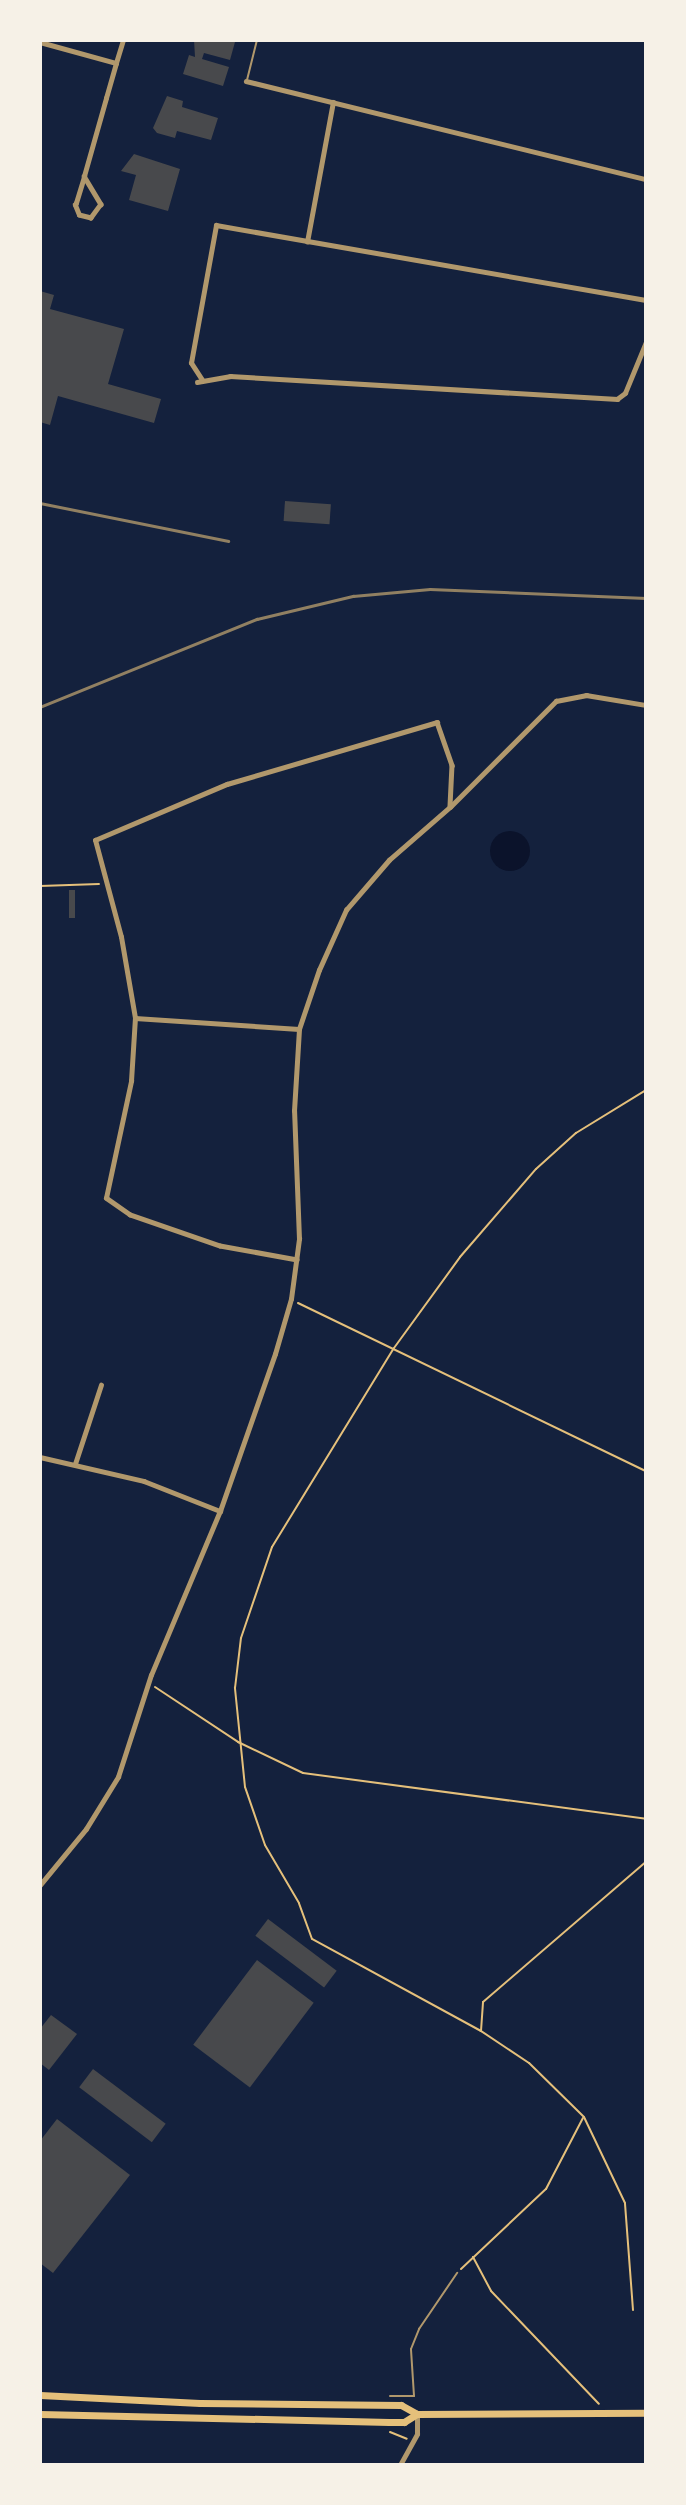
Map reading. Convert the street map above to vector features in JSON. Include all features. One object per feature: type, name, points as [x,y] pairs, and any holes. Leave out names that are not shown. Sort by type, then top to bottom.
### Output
[{"type":"main road","points":[[40,2395],[200,2403],[401,2405],[417,2414],[646,2413]]},
{"type":"main road","points":[[40,2414],[404,2422],[417,2414]]},
{"type":"street","points":[[84,176],[101,204],[91,218],[79,215],[76,208],[84,176],[123,40]]},
{"type":"street","points":[[40,42],[116,63]]},
{"type":"street","points":[[247,81],[646,179]]},
{"type":"street","points":[[307,242],[333,102]]},
{"type":"street","points":[[646,300],[216,225],[191,363],[200,381],[230,376],[621,397],[646,342]]},
{"type":"street","points":[[637,365],[646,368]]},
{"type":"street","points":[[40,1885],[86,1829],[118,1777],[148,1683],[220,1511],[291,1299],[297,1260],[294,1111],[299,1029],[319,970],[346,910],[389,860],[450,807],[556,701],[586,695],[646,705]]},
{"type":"street","points":[[297,1260],[220,1246],[130,1215],[106,1198],[131,1081],[135,1018],[121,937],[95,840],[227,784],[437,722],[452,765],[450,807]]},
{"type":"street","points":[[135,1018],[299,1029]]},
{"type":"street","points":[[75,1465],[101,1385]]},
{"type":"street","points":[[40,1457],[144,1481],[220,1511]]},
{"type":"street","points":[[400,2465],[415,2439],[417,2414]]},
{"type":"lane","points":[[247,81],[257,40]]},
{"type":"lane","points":[[390,2396],[414,2396],[411,2349],[419,2329],[457,2273]]},
{"type":"path","points":[[40,886],[106,884]]},
{"type":"path","points":[[633,2310],[625,2203],[584,2117],[529,2063],[481,2031],[312,1939],[299,1903],[265,1844],[244,1787],[235,1688],[241,1638],[261,1574],[304,1489],[394,1348],[460,1257],[536,1169],[576,1133],[646,1090]]},
{"type":"path","points":[[291,1299],[646,1471]]},
{"type":"path","points":[[148,1683],[238,1742],[303,1773],[646,1819]]},
{"type":"path","points":[[481,2031],[483,2002],[646,1862]]},
{"type":"path","points":[[457,2273],[546,2189],[584,2117]]},
{"type":"path","points":[[473,2257],[491,2291],[610,2414]]},
{"type":"path","points":[[389,2431],[400,2439],[415,2439]]},
{"type":"water","points":[[510,831],[524,837],[530,851],[524,865],[510,871],[496,865],[490,851],[496,837]]},
{"type":"building","points":[[194,40],[235,42],[230,60],[204,53],[202,59],[229,67],[223,86],[183,74],[189,55],[195,57]]},
{"type":"building","points":[[167,96],[183,101],[182,107],[218,118],[211,140],[177,131],[175,138],[157,133],[153,128]]},
{"type":"building","points":[[134,154],[180,169],[168,211],[129,200],[136,175],[121,171]]},
{"type":"building","points":[[40,291],[54,295],[50,309],[124,329],[108,384],[161,399],[154,423],[58,396],[50,425],[40,422]]},
{"type":"building","points":[[285,501],[331,504],[329,524],[284,521]]},
{"type":"building","points":[[69,890],[75,890],[75,918],[69,918]]},
{"type":"building","points":[[268,1919],[337,1971],[324,1988],[255,1936]]},
{"type":"building","points":[[257,1960],[314,2003],[250,2087],[193,2045]]},
{"type":"building","points":[[51,2015],[77,2034],[49,2070],[40,2063],[40,2029]]},
{"type":"building","points":[[93,2069],[166,2124],[152,2142],[79,2087]]},
{"type":"building","points":[[57,2119],[130,2175],[53,2273],[40,2263],[40,2141]]},
{"type":"railway","points":[[40,503],[228,541]]},
{"type":"railway","points":[[40,707],[257,619],[353,596],[430,589],[646,598]]}]
